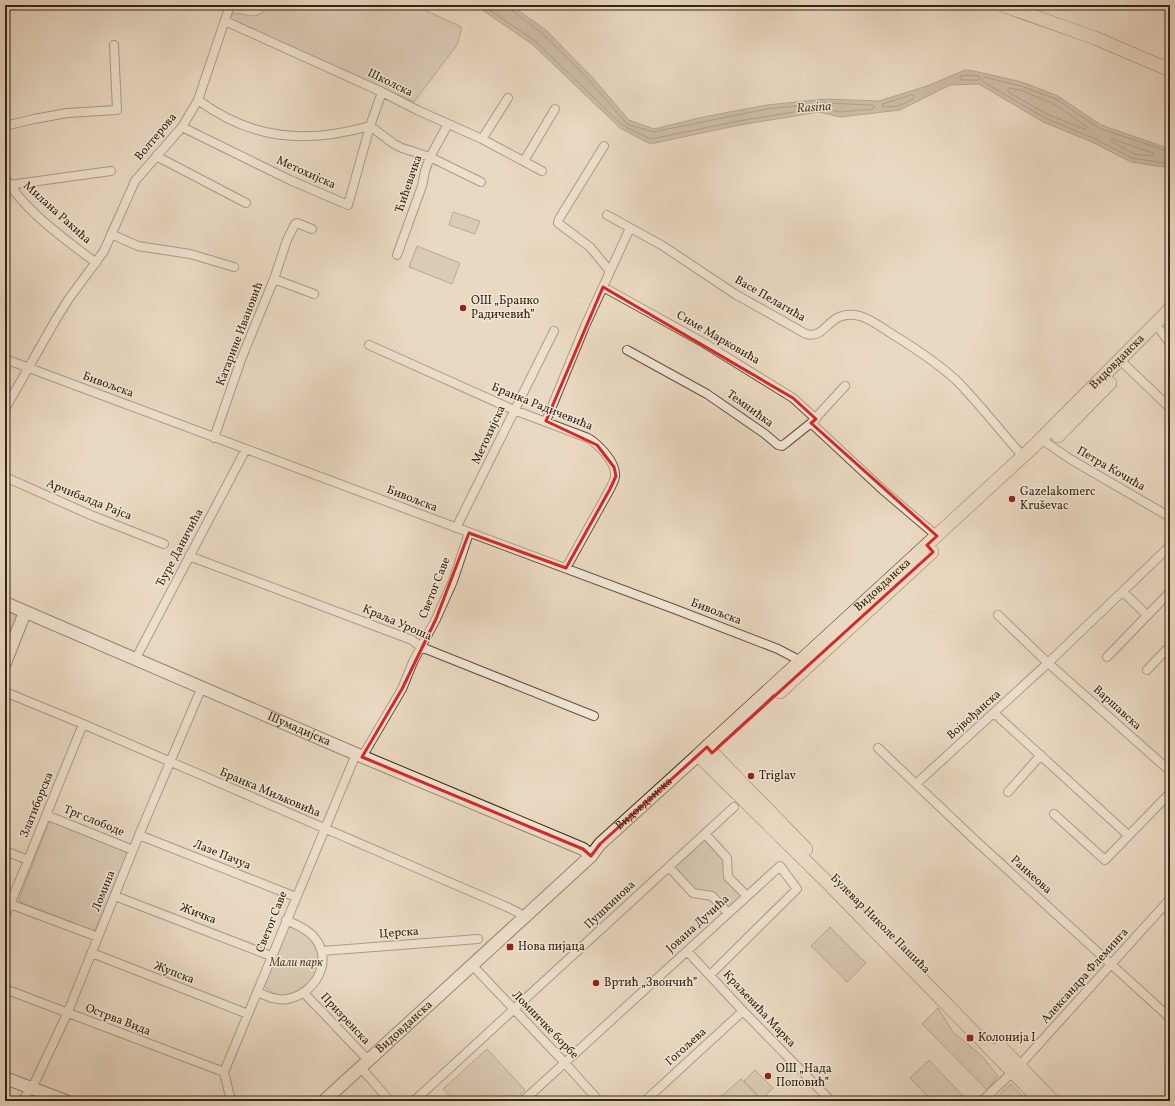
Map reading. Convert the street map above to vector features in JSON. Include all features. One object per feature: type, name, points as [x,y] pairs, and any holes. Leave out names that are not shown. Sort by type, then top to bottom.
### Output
[{"type":"main road","points":[[1002,5],[1095,38],[1170,70]]},
{"type":"main road","name":"Видовданска","points":[[1123,364],[1170,309]]},
{"type":"main road","name":"Видовданска","points":[[705,754],[1045,442],[1123,364],[1165,326]]},
{"type":"main road","name":"Видовданска","points":[[930,548],[937,536],[1022,457],[1045,442]]},
{"type":"main road","name":"Булевар Николе Пашића","points":[[705,754],[1016,1069],[1053,1101]]},
{"type":"main road","name":"Булевар Николе Пашића","points":[[1016,1069],[1041,1101]]},
{"type":"street","name":"Волтерова","points":[[5,409],[68,300],[104,251],[135,181],[182,127],[198,100],[229,8]]},
{"type":"street","name":"Школска","points":[[225,21],[482,139],[542,171]]},
{"type":"street","points":[[5,126],[67,113],[117,110],[114,46]]},
{"type":"street","points":[[382,92],[370,126],[402,148],[430,157],[481,182]]},
{"type":"street","points":[[482,139],[508,98]]},
{"type":"street","name":"Метохијска","points":[[198,100],[222,116],[259,131],[283,136],[346,133],[370,126]]},
{"type":"street","points":[[524,161],[555,109]]},
{"type":"street","name":"Ћићевачка","points":[[397,255],[422,186],[430,157],[448,124]]},
{"type":"street","name":"Метохијска","points":[[182,127],[290,180],[348,205],[370,126]]},
{"type":"street","points":[[604,146],[558,219],[558,223],[590,247],[610,270]]},
{"type":"street","points":[[156,156],[246,203]]},
{"type":"street","points":[[7,182],[111,171]]},
{"type":"street","name":"Милана Ракића","points":[[7,182],[24,202],[52,228],[96,263]]},
{"type":"street","name":"Васе Пелагића","points":[[607,215],[663,246],[735,294],[806,334],[812,336],[818,334],[832,320],[847,314],[860,316],[872,322],[910,345],[958,382],[1020,452],[1022,457]]},
{"type":"street","points":[[274,279],[287,240],[295,224],[297,223],[312,229]]},
{"type":"street","points":[[546,421],[570,361],[630,228]]},
{"type":"street","points":[[111,234],[138,246],[190,254],[234,267]]},
{"type":"street","name":"Катарине Ивановић","points":[[214,438],[242,357],[274,279],[314,294]]},
{"type":"street","name":"Симе Марковића","points":[[603,286],[704,343],[793,398],[813,421],[884,491],[937,536]]},
{"type":"street","points":[[1165,326],[1170,344]]},
{"type":"street","name":"Метохијска","points":[[456,528],[554,332]]},
{"type":"street","name":"Бранка Радичевића","points":[[369,345],[514,410],[546,421],[593,441],[605,453],[614,467],[616,476],[566,568]]},
{"type":"street","name":"Темнићка","points":[[627,350],[707,394],[778,445],[782,446],[813,421],[845,386]]},
{"type":"street","name":"Бивољска","points":[[5,360],[566,568],[778,649],[802,665]]},
{"type":"street","points":[[1123,364],[1170,408]]},
{"type":"street","name":"Петра Кочића","points":[[1045,442],[1170,517]]},
{"type":"street","name":"Ђуре Даничића","points":[[136,658],[246,449]]},
{"type":"street","name":"Арчибалда Рајса","points":[[5,477],[93,516],[164,544]]},
{"type":"street","name":"Светог Саве","points":[[224,1072],[324,829],[359,755],[402,689],[446,597],[468,532]]},
{"type":"street","name":"Војвођанска","points":[[916,784],[1048,663],[1170,546]]},
{"type":"street","name":"Краља Уроша","points":[[189,556],[382,628],[412,640],[422,647],[594,716]]},
{"type":"street","points":[[1123,592],[1148,615]]},
{"type":"street","points":[[1107,657],[1170,592]]},
{"type":"street","name":"Шумадијска","points":[[5,603],[359,755],[583,849],[591,856]]},
{"type":"street","points":[[5,663],[26,612]]},
{"type":"street","points":[[998,615],[1048,663]]},
{"type":"street","points":[[1147,670],[1170,646]]},
{"type":"street","name":"Варшавска","points":[[1048,663],[1170,771]]},
{"type":"street","name":"Ломина","points":[[22,1101],[31,1088],[67,1014],[169,762],[202,687]]},
{"type":"street","name":"Бранка Миљковића","points":[[5,692],[83,724],[507,907],[519,913],[524,919]]},
{"type":"street","points":[[994,713],[1128,835]]},
{"type":"street","name":"Златиборска","points":[[5,917],[83,724]]},
{"type":"street","name":"Ранкеова","points":[[878,748],[976,841],[1170,1018]]},
{"type":"street","name":"Видовданска","points":[[324,1101],[473,966],[591,856],[599,854],[604,850],[705,754]]},
{"type":"street","points":[[1008,792],[1041,755]]},
{"type":"street","points":[[1054,814],[1105,860],[1170,793]]},
{"type":"street","name":"Пушкинова","points":[[414,1101],[734,808]]},
{"type":"street","name":"Трг слободе","points":[[46,815],[133,850]]},
{"type":"street","points":[[705,834],[727,858],[728,877],[747,896]]},
{"type":"street","name":"Лазе Пачуа","points":[[139,835],[296,897]]},
{"type":"street","points":[[5,851],[28,860]]},
{"type":"street","name":"Јована Дучића","points":[[523,1101],[780,866],[797,889],[710,974]]},
{"type":"street","points":[[669,867],[693,893],[712,896],[728,914]]},
{"type":"street","name":"Жичка","points":[[115,896],[271,956]]},
{"type":"street","name":"Александра Флеминга","points":[[982,1101],[1016,1069],[1170,899]]},
{"type":"street","points":[[10,904],[98,937]]},
{"type":"street","points":[[257,992],[273,998],[282,999],[293,997],[304,992],[315,981],[321,971],[324,960],[322,951],[314,937],[286,920]]},
{"type":"street","name":"Церска","points":[[322,951],[478,938]]},
{"type":"street","name":"Краљевића Марка","points":[[687,951],[831,1101]]},
{"type":"street","name":"Жупска","points":[[92,953],[248,1014]]},
{"type":"street","name":"Ломничке борбе","points":[[473,966],[599,1101]]},
{"type":"street","name":"Острва Вида","points":[[5,989],[67,1014],[224,1072]]},
{"type":"street","name":"Призренска","points":[[304,992],[365,1064],[390,1101]]},
{"type":"street","name":"Гогољева","points":[[645,1101],[743,1011]]},
{"type":"street","points":[[224,1072],[231,1101]]},
{"type":"street","points":[[5,1078],[66,1101]]},
{"type":"highlighted area","points":[[603,287],[793,398],[816,419],[811,423],[937,536],[927,545],[933,552],[712,753],[707,747],[600,844],[591,856],[583,849],[362,757],[402,689],[436,619],[469,533],[566,568],[610,489],[616,476],[614,467],[597,445],[546,421]]},
{"type":"green space","points":[[269,5],[414,5],[462,27],[457,45],[414,102],[230,19],[233,13],[253,16],[261,14]]},
{"type":"green space","points":[[453,212],[480,221],[475,234],[449,225]]},
{"type":"green space","points":[[417,246],[460,263],[452,284],[409,267]]},
{"type":"green space","points":[[5,603],[25,612],[5,663]]},
{"type":"green space","points":[[53,821],[126,849],[128,854],[95,930],[91,930],[20,902],[19,899],[49,822]]},
{"type":"green space","points":[[705,834],[727,858],[729,877],[747,896],[728,913],[712,896],[693,893],[669,867]]},
{"type":"green space","name":"Мали парк","points":[[288,927],[300,931],[314,942],[319,950],[320,961],[317,972],[303,989],[293,994],[283,995],[273,993],[264,986]]},
{"type":"green space","points":[[830,927],[866,963],[847,982],[811,946]]},
{"type":"green space","points":[[938,1008],[953,1032],[983,1057],[998,1076],[987,1090],[922,1024]]},
{"type":"green space","points":[[487,1049],[525,1090],[519,1096],[509,1096],[504,1101],[454,1101],[443,1089]]},
{"type":"green space","points":[[929,1060],[968,1101],[932,1101],[910,1078]]},
{"type":"green space","points":[[755,1070],[773,1088],[762,1099],[744,1081]]},
{"type":"green space","points":[[741,1079],[762,1101],[719,1101],[718,1099]]},
{"type":"green space","points":[[1011,1084],[1027,1101],[1001,1101],[997,1097]]},
{"type":"water","name":"Rasina","points":[[475,5],[511,5],[546,30],[592,77],[629,120],[654,129],[703,117],[767,105],[825,99],[879,101],[927,86],[965,70],[1022,82],[1058,96],[1101,125],[1170,149],[1170,168],[1131,162],[1092,142],[1043,122],[979,84],[950,85],[900,110],[840,117],[819,112],[740,125],[650,144],[620,128],[532,44]]},
{"type":"place","name":"ОШ „Бранко Радичевић”","points":[[463,308]]},
{"type":"place","name":"Gazelakomerc Kruševac","points":[[1012,499]]},
{"type":"place","name":"Triglav","points":[[751,776]]},
{"type":"place","name":"Нова пијаца","points":[[510,947]]},
{"type":"place","name":"Вртић „Звончић”","points":[[596,983]]},
{"type":"place","name":"Колонија I","points":[[970,1038]]},
{"type":"place","name":"ОШ „Нада Поповић”","points":[[768,1076]]}]
